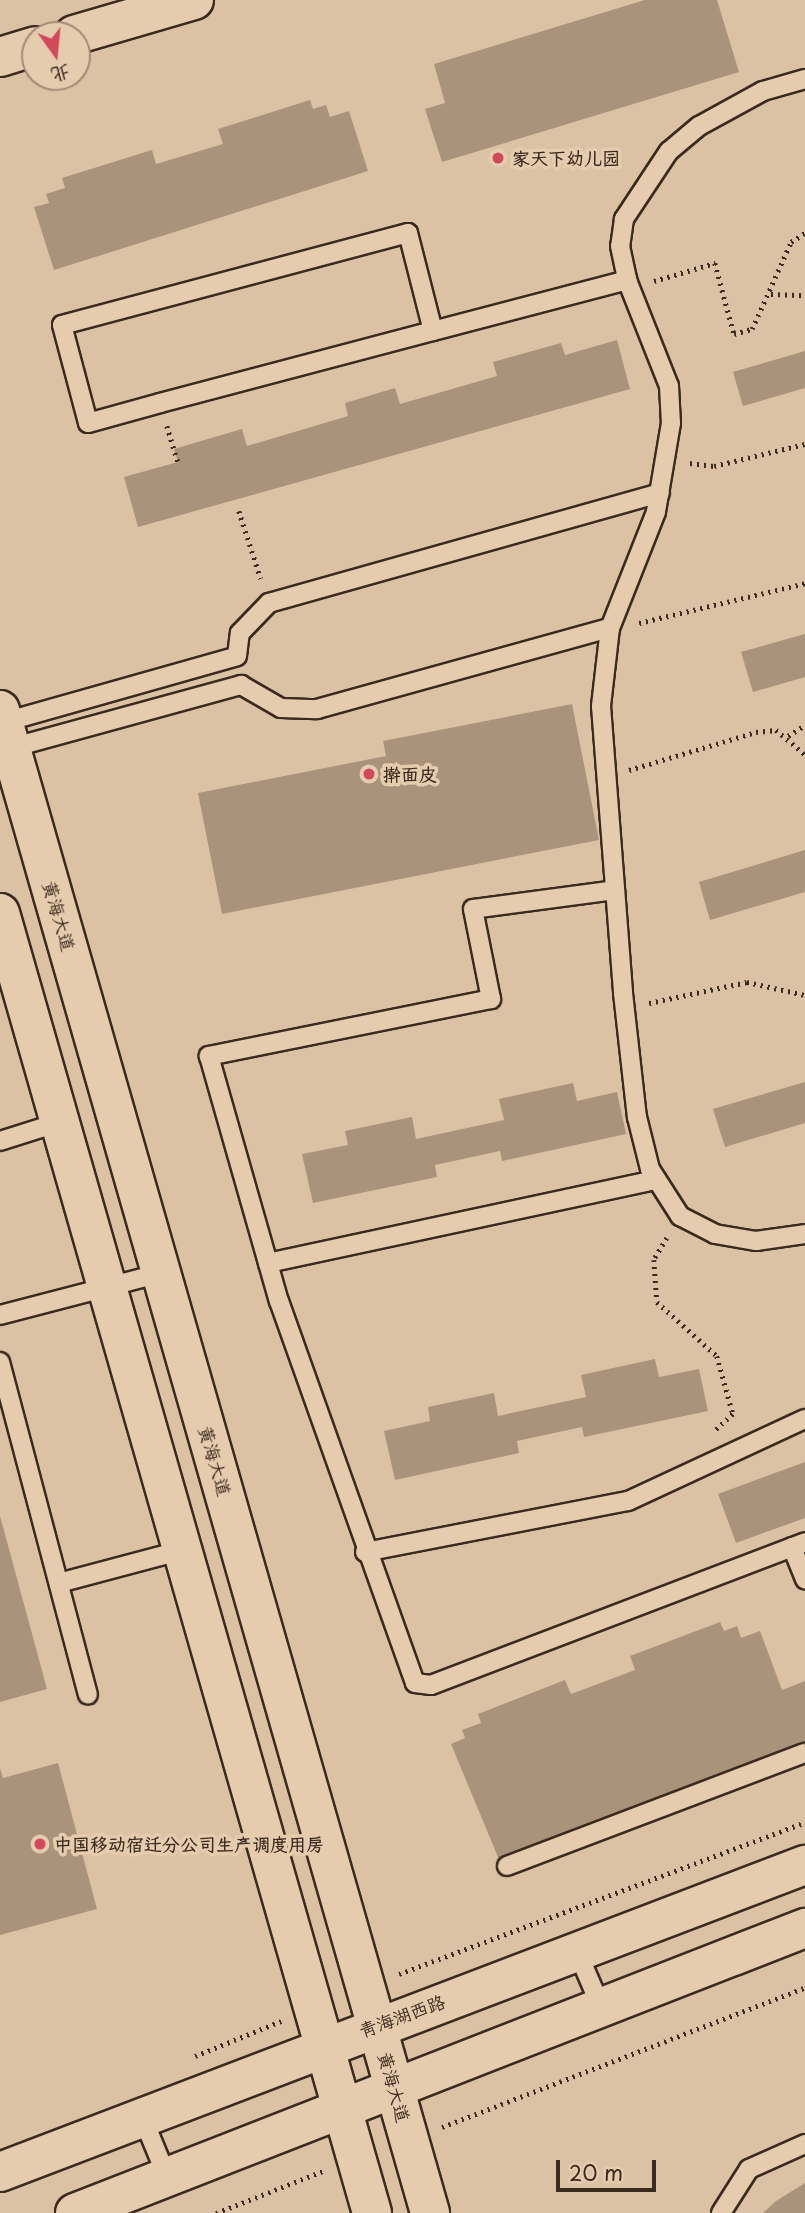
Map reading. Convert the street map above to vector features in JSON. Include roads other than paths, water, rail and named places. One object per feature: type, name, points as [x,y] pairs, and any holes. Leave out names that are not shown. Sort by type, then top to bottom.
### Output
[{"type":"street","points":[[91,30],[194,0]]},
{"type":"street","points":[[0,57],[21,50]]},
{"type":"street","name":"黄海大道","points":[[3,731],[430,2213]]},
{"type":"street","points":[[0,912],[372,2213]]},
{"type":"street","name":"青海湖西路","points":[[0,2172],[325,2045],[805,1865]]},
{"type":"street","points":[[75,2213],[805,1928]]},
{"type":"lane","points":[[805,79],[729,107],[668,151],[624,219],[620,246],[629,284],[669,386],[665,461],[660,493],[610,628],[601,706],[625,1010],[637,1117],[656,1180],[680,1216],[715,1234],[756,1241],[805,1234]]},
{"type":"lane","points":[[433,331],[408,233],[62,325],[88,423],[433,331],[629,284]]},
{"type":"lane","points":[[3,731],[237,656],[240,633],[269,603],[660,493]]},
{"type":"lane","points":[[3,731],[241,685],[281,708],[317,709],[610,628]]},
{"type":"lane","points":[[615,890],[473,909],[491,999],[209,1056],[268,1264],[365,1552],[405,1666],[415,1683],[431,1685],[799,1544],[805,1579]]},
{"type":"lane","points":[[0,1141],[60,1122]]},
{"type":"lane","points":[[268,1264],[656,1180]]},
{"type":"lane","points":[[0,1315],[161,1273]]},
{"type":"lane","points":[[0,1362],[88,1695]]},
{"type":"lane","points":[[365,1552],[615,1504],[707,1468],[805,1419]]},
{"type":"lane","points":[[59,1583],[183,1550]]},
{"type":"lane","points":[[507,1866],[805,1753]]},
{"type":"lane","points":[[578,1951],[601,2007]]},
{"type":"lane","points":[[142,2116],[167,2177]]},
{"type":"lane","points":[[721,2213],[749,2168],[805,2144]]},
{"type":"place","name":"家天下幼儿园","points":[[498,158]]},
{"type":"place","name":"擀面皮","points":[[369,774]]},
{"type":"place","name":"中国移动宿迁分公司生产调度用房","points":[[40,1844]]}]
